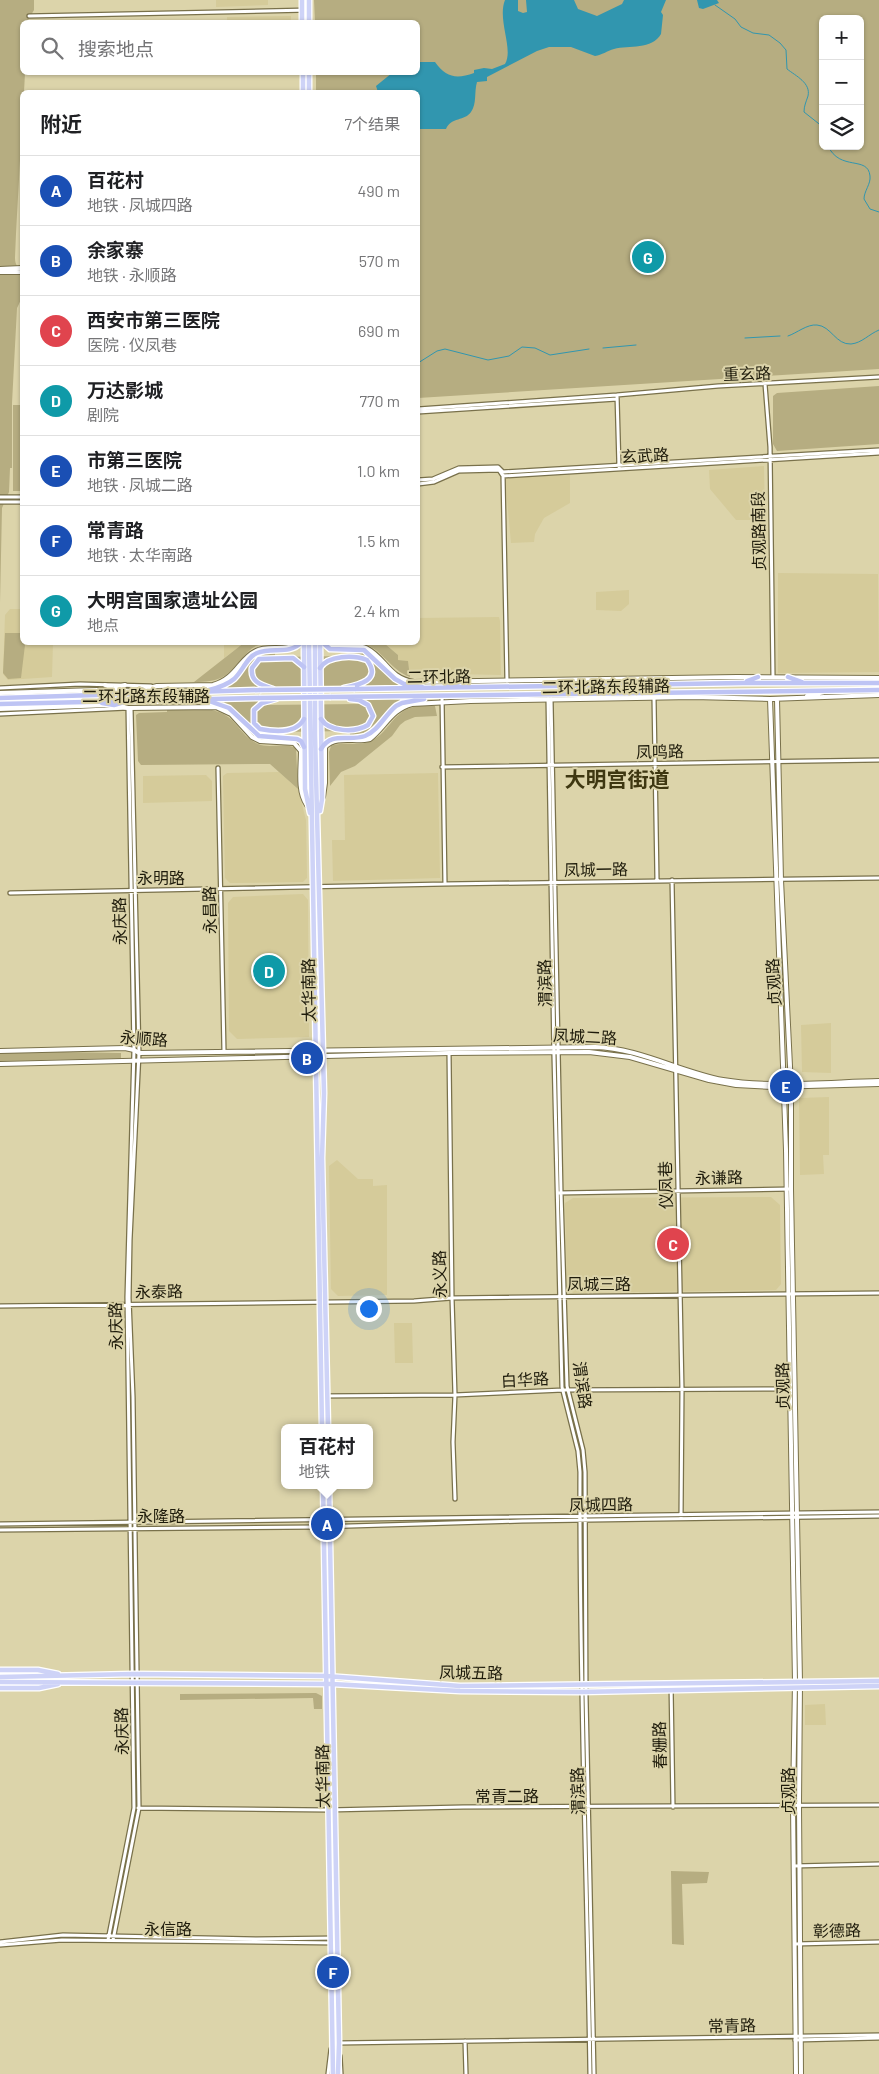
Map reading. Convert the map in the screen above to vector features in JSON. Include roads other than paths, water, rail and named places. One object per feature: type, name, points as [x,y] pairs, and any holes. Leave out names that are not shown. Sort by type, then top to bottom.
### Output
[{"type":"highway","points":[[199,692],[233,681],[255,654],[262,651],[289,651],[300,645]]},
{"type":"highway","points":[[326,645],[330,650],[364,650],[404,684],[436,688],[460,682]]},
{"type":"highway","points":[[261,688],[255,682],[251,673],[252,668],[259,659],[293,658],[304,667]]},
{"type":"highway","points":[[320,668],[328,659],[361,658],[367,660],[371,670],[370,678],[367,682],[356,687]]},
{"type":"highway","points":[[743,683],[758,677]]},
{"type":"highway","points":[[788,677],[806,684]]},
{"type":"highway","name":"二环北路","points":[[0,698],[199,692],[261,688],[276,691],[331,690],[356,687],[436,688],[743,683],[879,683]]},
{"type":"highway","name":"二环北路","points":[[0,704],[130,700],[260,700],[281,697],[440,697],[879,690]]},
{"type":"highway","points":[[122,691],[130,694],[137,691]]},
{"type":"highway","points":[[321,719],[324,724],[332,729],[365,728],[371,722],[373,716],[368,705],[359,700],[331,697]]},
{"type":"highway","points":[[321,749],[325,743],[334,738],[368,735],[391,710],[402,703],[440,697]]},
{"type":"highway","points":[[203,699],[229,708],[259,736],[297,739],[301,741],[304,747]]},
{"type":"highway","points":[[94,701],[114,705],[130,700]]},
{"type":"highway","points":[[260,700],[254,710],[254,723],[260,729],[294,729],[300,726],[304,719]]},
{"type":"main road","points":[[302,0],[302,20]]},
{"type":"main road","points":[[308,0],[309,20]]},
{"type":"main road","points":[[303,75],[303,90]]},
{"type":"main road","points":[[309,75],[310,90]]},
{"type":"main road","points":[[0,270],[20,270]]},
{"type":"main road","name":"二环北路东段辅路","points":[[0,693],[137,691],[157,686],[207,686],[221,682],[233,674],[254,651],[294,645]]},
{"type":"main road","points":[[303,645],[304,747],[307,805],[312,817]]},
{"type":"main road","name":"太华南路","points":[[310,645],[322,1424]]},
{"type":"main road","name":"太华南路","points":[[315,645],[328,1424]]},
{"type":"main road","points":[[318,817],[322,799],[320,668],[323,645]]},
{"type":"main road","name":"二环北路东段辅路","points":[[328,645],[362,647],[371,651],[392,674],[403,680],[414,682],[758,677],[816,679],[879,678]]},
{"type":"main road","points":[[105,684],[122,691]]},
{"type":"main road","points":[[106,690],[125,685]]},
{"type":"main road","points":[[795,698],[833,691]]},
{"type":"main road","points":[[706,692],[754,699]]},
{"type":"main road","name":"二环北路东段辅路","points":[[322,799],[325,792],[326,747],[330,742],[370,739],[388,718],[403,706],[412,704],[550,699],[719,697],[777,699],[879,694]]},
{"type":"main road","name":"贞观路","points":[[770,699],[775,761],[791,1085],[789,1189]]},
{"type":"main road","name":"贞观路","points":[[777,699],[775,761],[776,881],[789,1189],[797,1516],[797,1685],[793,1805],[802,2074]]},
{"type":"main road","name":"二环北路东段辅路","points":[[0,709],[114,705],[130,708],[216,707],[230,714],[256,739],[264,742],[294,743],[300,748],[303,800],[307,805]]},
{"type":"main road","name":"永顺路","points":[[0,1051],[125,1048],[139,1053],[316,1049]]},
{"type":"main road","name":"凤城二路","points":[[315,1056],[323,1053],[609,1048],[675,1068],[729,1081],[784,1085],[879,1082]]},
{"type":"main road","name":"凤城二路","points":[[316,1049],[323,1053]]},
{"type":"main road","name":"永顺路","points":[[0,1064],[315,1056]]},
{"type":"main road","name":"贞观路","points":[[791,1293],[790,1389],[799,1805],[796,2074]]},
{"type":"main road","name":"太华南路","points":[[323,1489],[332,2043],[335,2067]]},
{"type":"main road","name":"太华南路","points":[[330,1489],[339,2043],[335,2067]]},
{"type":"main road","points":[[0,1670],[38,1670],[62,1675]]},
{"type":"main road","points":[[0,1677],[62,1675]]},
{"type":"main road","name":"凤城五路","points":[[62,1675],[326,1676],[460,1686],[879,1686]]},
{"type":"main road","name":"凤城五路","points":[[797,1685],[879,1681]]},
{"type":"main road","points":[[0,1682],[64,1683]]},
{"type":"main road","points":[[0,1688],[39,1688],[64,1683]]},
{"type":"main road","name":"凤城五路","points":[[64,1683],[332,1684],[460,1691],[584,1692],[671,1686]]},
{"type":"main road","points":[[333,2074],[335,2067]]},
{"type":"main road","points":[[335,2067],[340,2074]]},
{"type":"street","points":[[29,16],[309,10]]},
{"type":"street","name":"重玄路","points":[[420,410],[879,377]]},
{"type":"street","name":"贞观路南段","points":[[765,384],[770,459],[773,677]]},
{"type":"street","points":[[616,395],[619,468]]},
{"type":"street","name":"重玄路","points":[[420,410],[617,399]]},
{"type":"street","name":"玄武路","points":[[420,484],[434,482],[459,471],[499,470],[503,474],[879,452]]},
{"type":"street","name":"玄武路","points":[[420,480],[433,479],[459,468],[498,467],[503,474]]},
{"type":"street","points":[[503,474],[507,681]]},
{"type":"street","points":[[0,497],[20,497]]},
{"type":"street","points":[[0,502],[20,502]]},
{"type":"street","points":[[0,688],[105,684],[157,686]]},
{"type":"street","points":[[440,697],[442,704],[444,884]]},
{"type":"street","points":[[654,698],[657,880]]},
{"type":"street","name":"渭滨路","points":[[550,699],[563,1390],[578,1451],[582,1519],[583,1685],[588,1807],[594,2074]]},
{"type":"street","points":[[0,714],[130,708]]},
{"type":"street","name":"永庆路","points":[[114,1938],[137,1808],[132,1528],[130,1522],[128,1304],[136,1061],[134,1050],[130,708]]},
{"type":"street","name":"凤鸣路","points":[[442,767],[879,760]]},
{"type":"street","name":"永昌路","points":[[218,768],[224,1051]]},
{"type":"street","name":"凤城一路","points":[[313,887],[657,880],[776,881],[879,878]]},
{"type":"street","name":"仪凤巷","points":[[672,880],[682,1390],[681,1517]]},
{"type":"street","name":"永明路","points":[[10,893],[313,887]]},
{"type":"street","name":"永庆路","points":[[133,890],[139,1053],[136,1061]]},
{"type":"street","name":"永义路","points":[[449,1051],[452,1298],[456,1394],[453,1442],[455,1499]]},
{"type":"street","name":"永谦路","points":[[559,1192],[789,1189]]},
{"type":"street","name":"渭滨路","points":[[559,1192],[565,1296],[567,1390],[583,1450],[585,1472],[582,1519]]},
{"type":"street","name":"凤城三路","points":[[319,1303],[560,1296],[879,1293]]},
{"type":"street","name":"永泰路","points":[[0,1306],[319,1303]]},
{"type":"street","name":"永庆路","points":[[128,1304],[135,1522],[132,1528]]},
{"type":"street","name":"白华路","points":[[321,1396],[563,1390],[790,1389]]},
{"type":"street","name":"凤城四路","points":[[323,1526],[330,1523],[879,1514]]},
{"type":"street","name":"凤城四路","points":[[323,1520],[330,1523]]},
{"type":"street","name":"永隆路","points":[[0,1524],[323,1520]]},
{"type":"street","name":"永隆路","points":[[0,1530],[323,1526]]},
{"type":"street","name":"春姗路","points":[[671,1686],[673,1807]]},
{"type":"street","name":"常青二路","points":[[137,1808],[328,1810],[879,1805]]},
{"type":"street","name":"永庆路","points":[[108,1938],[137,1808]]},
{"type":"street","points":[[794,1866],[879,1864]]},
{"type":"street","name":"永信路","points":[[0,1943],[55,1936],[337,1941]]},
{"type":"street","name":"彰德路","points":[[797,1944],[879,1942]]},
{"type":"street","name":"常青路","points":[[339,2043],[879,2037]]},
{"type":"street","name":"渭滨路","points":[[590,2074],[592,2039]]},
{"type":"street","points":[[465,2041],[466,2074]]},
{"type":"street","points":[[328,2074],[332,2043]]},
{"type":"street","points":[[339,2043],[340,2074]]},
{"type":"water","points":[[505,0],[518,0],[518,11],[523,13],[527,12],[526,0],[574,0],[578,9],[597,16],[622,4],[624,0],[666,0],[661,12],[663,15],[661,34],[652,43],[614,49],[595,56],[571,47],[549,47],[537,51],[487,77],[487,81],[477,82],[474,105],[471,112],[448,125],[446,129],[420,129],[420,90],[377,90],[376,86],[390,75],[420,75],[420,62],[435,62],[443,71],[452,76],[462,76],[474,73],[474,70],[492,69],[505,64],[508,50],[503,8]]},
{"type":"water","points":[[697,0],[717,0],[719,3],[703,9],[699,8]]},
{"type":"waterway","points":[[715,5],[735,19],[741,27],[753,33],[769,35],[780,43],[786,50],[787,69],[802,80],[807,87],[808,96],[804,112],[819,124]]},
{"type":"waterway","points":[[830,150],[839,159],[859,164],[868,170],[870,179],[864,199],[870,209],[879,212]]},
{"type":"waterway","points":[[788,336],[806,327],[817,325],[822,326],[841,342],[851,344],[859,342],[879,330]]},
{"type":"waterway","points":[[745,338],[780,336]]},
{"type":"waterway","points":[[603,348],[636,345]]},
{"type":"waterway","points":[[420,362],[437,351],[445,349],[488,360],[509,356],[522,347],[535,348],[550,355],[589,349]]},
{"type":"place","name":"大明宫国家遗址公园","points":[[648,257]]},
{"type":"place","name":"万达影城","points":[[269,971]]},
{"type":"place","name":"余家寨","points":[[307,1058]]},
{"type":"place","name":"市第三医院","points":[[786,1086]]},
{"type":"place","name":"西安市第三医院","points":[[673,1244]]},
{"type":"place","name":"百花村","points":[[327,1524]]},
{"type":"place","name":"常青路","points":[[333,1972]]},
{"type":"district","name":"大明宫街道","points":[[617,778]]}]
